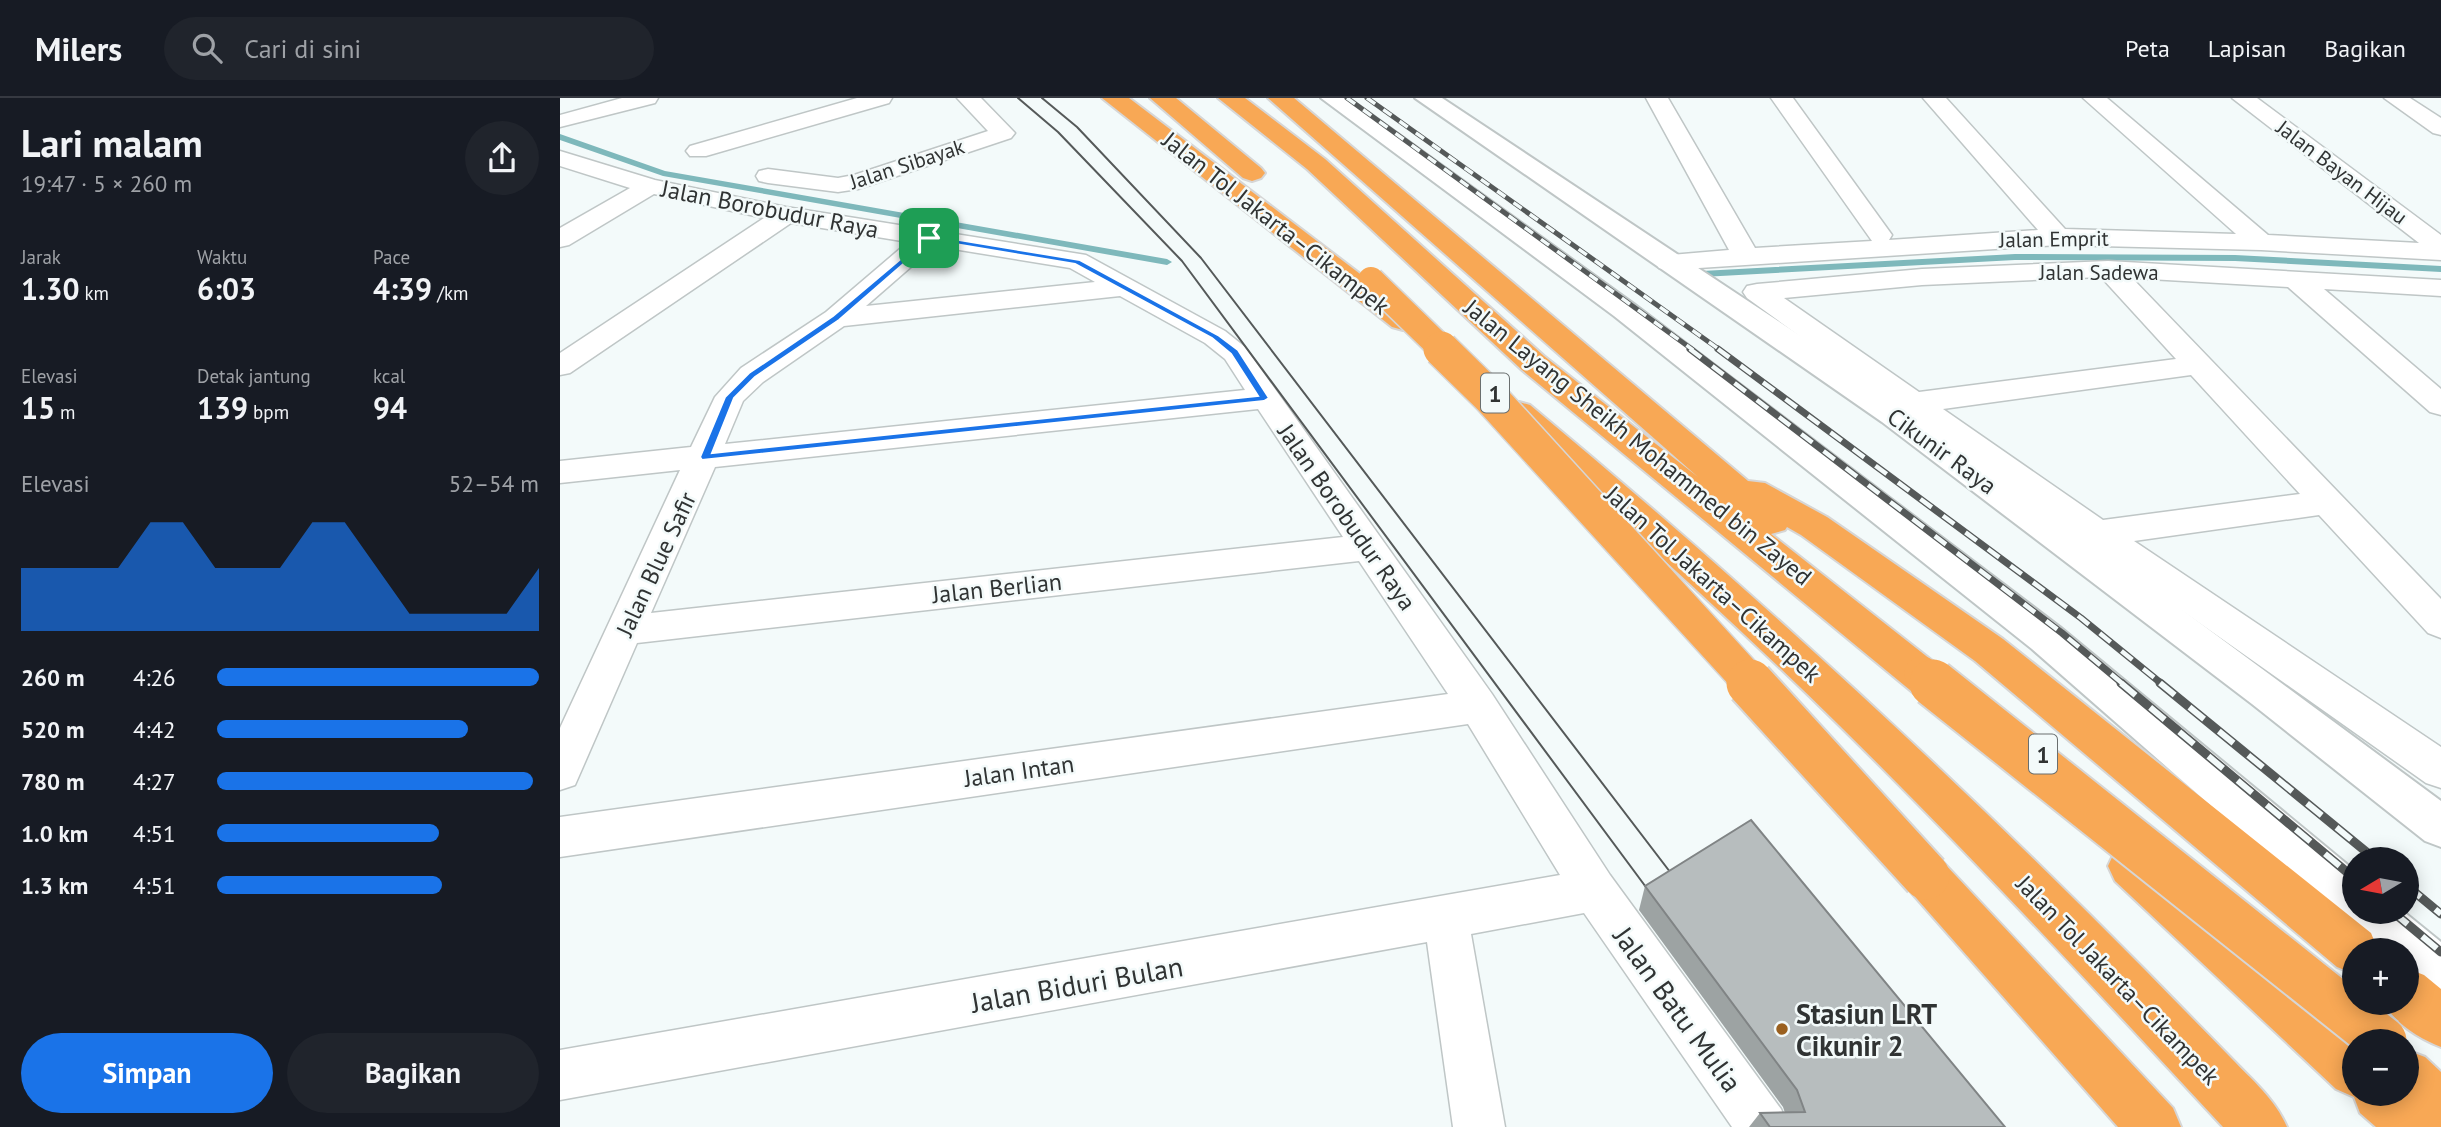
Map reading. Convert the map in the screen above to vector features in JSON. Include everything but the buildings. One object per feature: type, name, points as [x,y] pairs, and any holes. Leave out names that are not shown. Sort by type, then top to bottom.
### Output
[{"type":"highway","name":"Jalan Tol Jakarta–Cikampek","points":[[1114,98],[1503,399],[1654,528],[1854,713],[2134,993],[2260,1127]]},
{"type":"highway","name":"Jalan Layang Sheikh Mohammed bin Zayed","points":[[1162,98],[1302,217],[1490,397],[1926,876]]},
{"type":"highway","name":"Jalan Layang Sheikh Mohammed bin Zayed","points":[[1230,98],[1316,164],[1533,363],[1922,674]]},
{"type":"highway","name":"1","points":[[1280,98],[2236,920],[2355,1029]]},
{"type":"highway","points":[[1714,471],[1814,526],[1989,650],[2342,940]]},
{"type":"highway","points":[[1922,674],[2367,1029]]},
{"type":"highway","points":[[1922,674],[2342,1060]]},
{"type":"highway","points":[[1926,876],[2124,1127]]},
{"type":"highway","points":[[1926,876],[2154,1127]]},
{"type":"highway","points":[[2419,1004],[2441,1022]]},
{"type":"highway","points":[[2419,1070],[2441,1088]]},
{"type":"highway","points":[[2419,1088],[2441,1108]]},
{"type":"highway","points":[[2392,1106],[2415,1127]]},
{"type":"street","points":[[564,121],[647,98]]},
{"type":"street","points":[[698,151],[881,98]]},
{"type":"street","name":"Jalan Sibayak","points":[[768,176],[838,186],[858,182],[1003,133],[968,98]]},
{"type":"street","points":[[1332,98],[1624,310],[2046,638],[2342,890]]},
{"type":"street","name":"Cikunir Raya","points":[[1427,98],[1894,414],[2255,683],[2441,827]]},
{"type":"street","points":[[1657,98],[1746,256]]},
{"type":"street","points":[[1782,98],[1879,235]]},
{"type":"street","points":[[1934,98],[2058,237]]},
{"type":"street","points":[[2094,98],[2261,242]]},
{"type":"street","name":"Jalan Bayan Hijau","points":[[2243,98],[2441,247]]},
{"type":"street","points":[[2395,98],[2438,124]]},
{"type":"street","name":"Jalan Borobudur Raya","points":[[560,158],[650,186],[786,215],[1077,261],[1215,337],[1235,352],[1264,398],[1478,706],[1594,890]]},
{"type":"street","points":[[560,239],[650,186]]},
{"type":"street","points":[[560,366],[786,215]]},
{"type":"street","name":"Jalan Emprit","points":[[1668,262],[2058,237],[2261,242],[2441,253]]},
{"type":"street","name":"Jalan Blue Safir","points":[[560,772],[730,397],[752,375],[836,318],[929,238]]},
{"type":"street","points":[[2108,269],[2441,623]]},
{"type":"street","name":"Jalan Sadewa","points":[[1913,403],[1757,292],[1922,278],[2108,269],[2441,288]]},
{"type":"street","points":[[2295,279],[2441,405]]},
{"type":"street","points":[[836,318],[1124,287]]},
{"type":"street","points":[[1913,403],[2198,365]]},
{"type":"street","points":[[560,472],[1264,398]]},
{"type":"street","points":[[1913,403],[2098,533],[2437,763]]},
{"type":"street","points":[[2098,533],[2327,502]]},
{"type":"street","name":"Jalan Berlian","points":[[626,630],[1368,547]]},
{"type":"street","name":"Jalan Intan","points":[[560,837],[1478,706]]},
{"type":"street","name":"Jalan Biduri Bulan","points":[[560,1075],[1594,890]]},
{"type":"street","name":"Jalan Batu Mulia","points":[[1594,890],[1763,1127]]},
{"type":"street","points":[[1446,918],[1479,1127]]},
{"type":"street","points":[[2382,924],[2441,974]]},
{"type":"waterway","points":[[560,137],[663,173],[1167,262]]},
{"type":"waterway","points":[[1702,274],[2015,257],[2235,258],[2441,269]]},
{"type":"tram line","points":[[1018,98],[1058,132],[1182,261],[1657,902]]},
{"type":"tram line","points":[[1042,98],[1077,127],[1201,258],[1680,885]]},
{"type":"railway","points":[[1347,98],[1693,350]]},
{"type":"railway","points":[[1367,98],[1720,350]]},
{"type":"railway","points":[[1690,349],[2062,633],[2123,684]]},
{"type":"railway","points":[[1718,349],[2081,618],[2162,684]]},
{"type":"railway","points":[[2121,683],[2342,868]]},
{"type":"railway","points":[[2160,683],[2360,847]]},
{"type":"railway","points":[[2419,896],[2441,914]]},
{"type":"railway","points":[[2407,924],[2441,952]]},
{"type":"place","name":"Stasiun LRT Cikunir 2","points":[[1782,1029]]},
{"type":"route","points":[[929,238],[1077,261],[1215,337],[1235,352],[1264,398],[705,457],[730,397],[752,375],[836,318],[929,238]]}]
